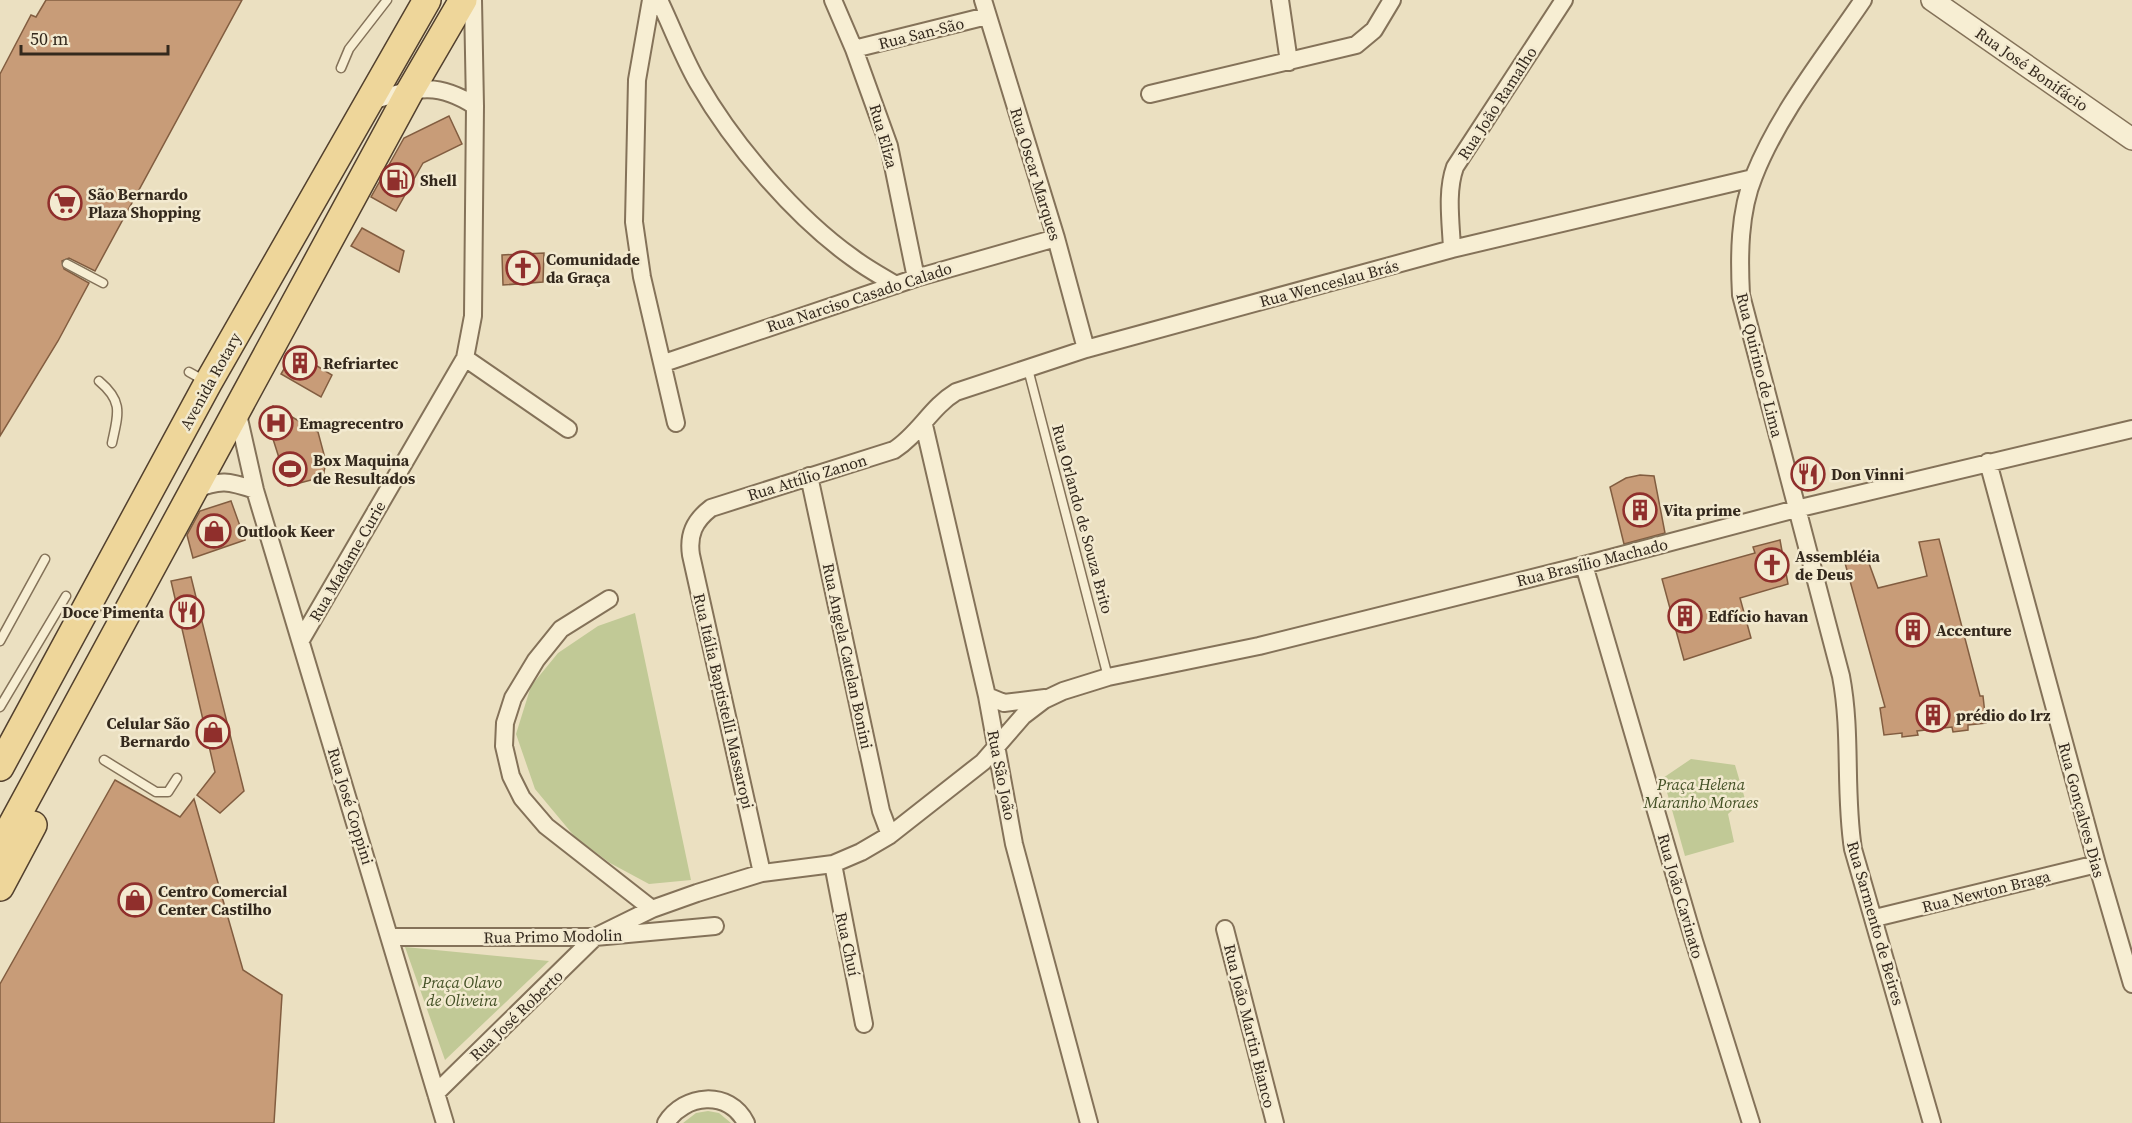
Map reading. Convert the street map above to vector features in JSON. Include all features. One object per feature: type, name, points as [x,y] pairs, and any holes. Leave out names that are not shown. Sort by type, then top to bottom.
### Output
[{"type":"main road","name":"Avenida Rotary","points":[[0,767],[199,377],[427,0]]},
{"type":"main road","points":[[0,847],[410,91],[463,0]]},
{"type":"main road","points":[[0,887],[60,775],[75,712]]},
{"type":"street","name":"Rua Madame Curie","points":[[301,640],[465,358],[473,316],[476,106],[473,0]]},
{"type":"street","points":[[651,0],[637,80],[634,222],[642,277],[664,363],[676,423]]},
{"type":"street","points":[[659,0],[697,82],[744,148],[790,203],[822,233],[853,258],[896,285]]},
{"type":"street","name":"Rua Eliza","points":[[833,0],[854,49],[889,146],[915,278]]},
{"type":"street","points":[[1280,0],[1289,62]]},
{"type":"street","points":[[1150,94],[1289,62],[1363,41],[1380,22],[1392,0]]},
{"type":"street","name":"Rua João Ramalho","points":[[1452,249],[1450,197],[1451,178],[1455,167],[1564,0]]},
{"type":"street","name":"Rua Quirino de Lima","points":[[1796,508],[1741,295],[1739,261],[1742,230],[1753,178],[1782,120],[1863,0]]},
{"type":"street","name":"Rua José Bonifácio","points":[[1932,0],[2132,139]]},
{"type":"street","name":"Rua San-São","points":[[854,49],[985,8]]},
{"type":"street","name":"Rua Oscar Marques","points":[[985,8],[1056,238],[1086,349]]},
{"type":"street","points":[[367,102],[410,91],[450,91],[476,106]]},
{"type":"street","name":"Rua Wenceslau Brás","points":[[924,425],[942,400],[956,392],[1086,349],[1452,249],[1753,178]]},
{"type":"street","name":"Rua Narciso Casado Calado","points":[[664,363],[915,278],[1056,238]]},
{"type":"street","points":[[465,358],[568,429]]},
{"type":"street","name":"Rua José Coppini","points":[[237,409],[255,490],[445,1123]]},
{"type":"street","name":"Rua Attílio Zanon","points":[[692,530],[701,515],[711,508],[894,450],[906,443],[924,425]]},
{"type":"street","name":"Rua São João","points":[[924,425],[987,696],[1014,844],[1089,1123]]},
{"type":"street","name":"Rua Brasílio Machado","points":[[987,696],[1004,703],[1053,696],[1108,677],[1259,646],[1584,565],[1796,508],[2132,429]]},
{"type":"street","name":"Rua Gonçalves Dias","points":[[1988,462],[2097,864],[2132,984]]},
{"type":"street","name":"Rua Angela Catelan Bonini","points":[[809,476],[881,811],[890,835]]},
{"type":"street","points":[[191,492],[213,482],[230,481],[255,490]]},
{"type":"street","name":"Rua Sarmento de Beires","points":[[1796,508],[1841,676],[1848,734],[1849,820],[1853,849],[1875,918],[1932,1123]]},
{"type":"street","name":"Rua Itália Baptistelli Massaropi","points":[[692,530],[689,542],[691,555],[762,873]]},
{"type":"street","name":"Rua João Cavinato","points":[[1584,565],[1690,930],[1751,1123]]},
{"type":"street","points":[[609,599],[561,630],[536,660],[513,698],[505,723],[504,746],[511,776],[522,798],[546,826],[652,909]]},
{"type":"street","name":"Rua Brasílio Machado","points":[[595,937],[652,909],[762,873],[832,864],[890,835],[983,762],[1023,716],[1053,696]]},
{"type":"street","name":"Rua Chuí","points":[[832,864],[864,1024]]},
{"type":"street","name":"Rua Newton Braga","points":[[1875,918],[2097,864]]},
{"type":"street","name":"Rua Primo Modolin","points":[[390,937],[595,937],[715,927]]},
{"type":"street","name":"Rua João Martin Bianco","points":[[1225,929],[1275,1123]]},
{"type":"street","name":"Rua José Roberto","points":[[436,1093],[595,937]]},
{"type":"street","points":[[666,1123],[680,1107],[702,1099],[726,1103],[736,1109],[746,1123]]},
{"type":"lane","points":[[341,68],[350,49],[387,0]]},
{"type":"lane","points":[[67,264],[103,283]]},
{"type":"lane","name":"Rua Orlando de Souza Brito","points":[[1028,369],[1108,677]]},
{"type":"lane","points":[[99,381],[111,391],[117,401],[118,413],[112,443]]},
{"type":"lane","points":[[0,641],[45,559]]},
{"type":"lane","points":[[0,707],[66,596]]},
{"type":"lane","points":[[104,760],[156,792],[168,792],[177,778]]},
{"type":"green space","points":[[635,613],[691,880],[649,884],[610,863],[575,837],[535,789],[516,734],[531,686],[558,653],[598,626]]},
{"type":"green space","name":"Praça Helena Maranho Moraes","points":[[1691,759],[1735,765],[1745,799],[1728,814],[1734,842],[1685,856],[1663,778]]},
{"type":"green space","name":"Praça Olavo de Oliveira","points":[[405,947],[549,961],[445,1060]]},
{"type":"green space","points":[[708,1111],[719,1113],[731,1123],[683,1123],[696,1113]]},
{"type":"building","name":"São Bernardo Plaza Shopping","points":[[46,0],[242,0],[95,271],[69,258],[62,261],[64,269],[89,283],[58,341],[0,436],[0,74],[31,15],[36,17]]},
{"type":"building","name":"Shell","points":[[449,116],[462,144],[423,163],[396,211],[371,197],[404,138]]},
{"type":"building","points":[[362,228],[404,251],[399,272],[351,246]]},
{"type":"building","name":"Comunidade da Graça","points":[[544,253],[543,282],[503,285],[502,255]]},
{"type":"building","name":"Refriartec","points":[[294,352],[332,375],[321,397],[281,374]]},
{"type":"building","points":[[273,406],[318,432],[326,462],[323,477],[288,486],[266,417]]},
{"type":"building","name":"Vita prime","points":[[1640,475],[1654,476],[1665,533],[1624,544],[1610,487],[1626,478]]},
{"type":"building","name":"Outlook Keer","points":[[231,501],[245,540],[193,558],[187,535],[200,511]]},
{"type":"building","name":"Accenture","points":[[1939,539],[1980,696],[1983,696],[1986,723],[1968,725],[1968,730],[1953,732],[1952,727],[1917,731],[1918,735],[1902,737],[1902,733],[1884,735],[1880,708],[1885,707],[1845,563],[1867,558],[1878,588],[1927,576],[1919,542]]},
{"type":"building","points":[[1780,540],[1788,584],[1740,598],[1751,638],[1684,660],[1662,579],[1755,553],[1753,547]]},
{"type":"building","points":[[191,577],[244,791],[220,813],[197,795],[215,772],[171,581]]},
{"type":"building","name":"Centro Comercial Center Castilho","points":[[115,780],[180,817],[194,799],[243,970],[282,995],[274,1123],[0,1123],[0,984]]},
{"type":"place","name":"Shell","points":[[397,180]]},
{"type":"place","name":"São Bernardo Plaza Shopping","points":[[65,203]]},
{"type":"place","name":"Comunidade da Graça","points":[[523,268]]},
{"type":"place","name":"Refriartec","points":[[300,363]]},
{"type":"place","name":"Emagrecentro","points":[[276,423]]},
{"type":"place","name":"Box Maquina de Resultados","points":[[290,469]]},
{"type":"place","name":"Don Vinni","points":[[1808,474]]},
{"type":"place","name":"Vita prime","points":[[1640,510]]},
{"type":"place","name":"Outlook Keer","points":[[214,531]]},
{"type":"place","name":"Assembléia de Deus","points":[[1772,565]]},
{"type":"place","name":"Doce Pimenta","points":[[187,612]]},
{"type":"place","name":"Edfício havan","points":[[1685,616]]},
{"type":"place","name":"Accenture","points":[[1913,630]]},
{"type":"place","name":"prédio do lrz","points":[[1933,715]]},
{"type":"place","name":"Celular São Bernardo","points":[[213,732]]},
{"type":"place","name":"Centro Comercial Center Castilho","points":[[135,900]]}]
